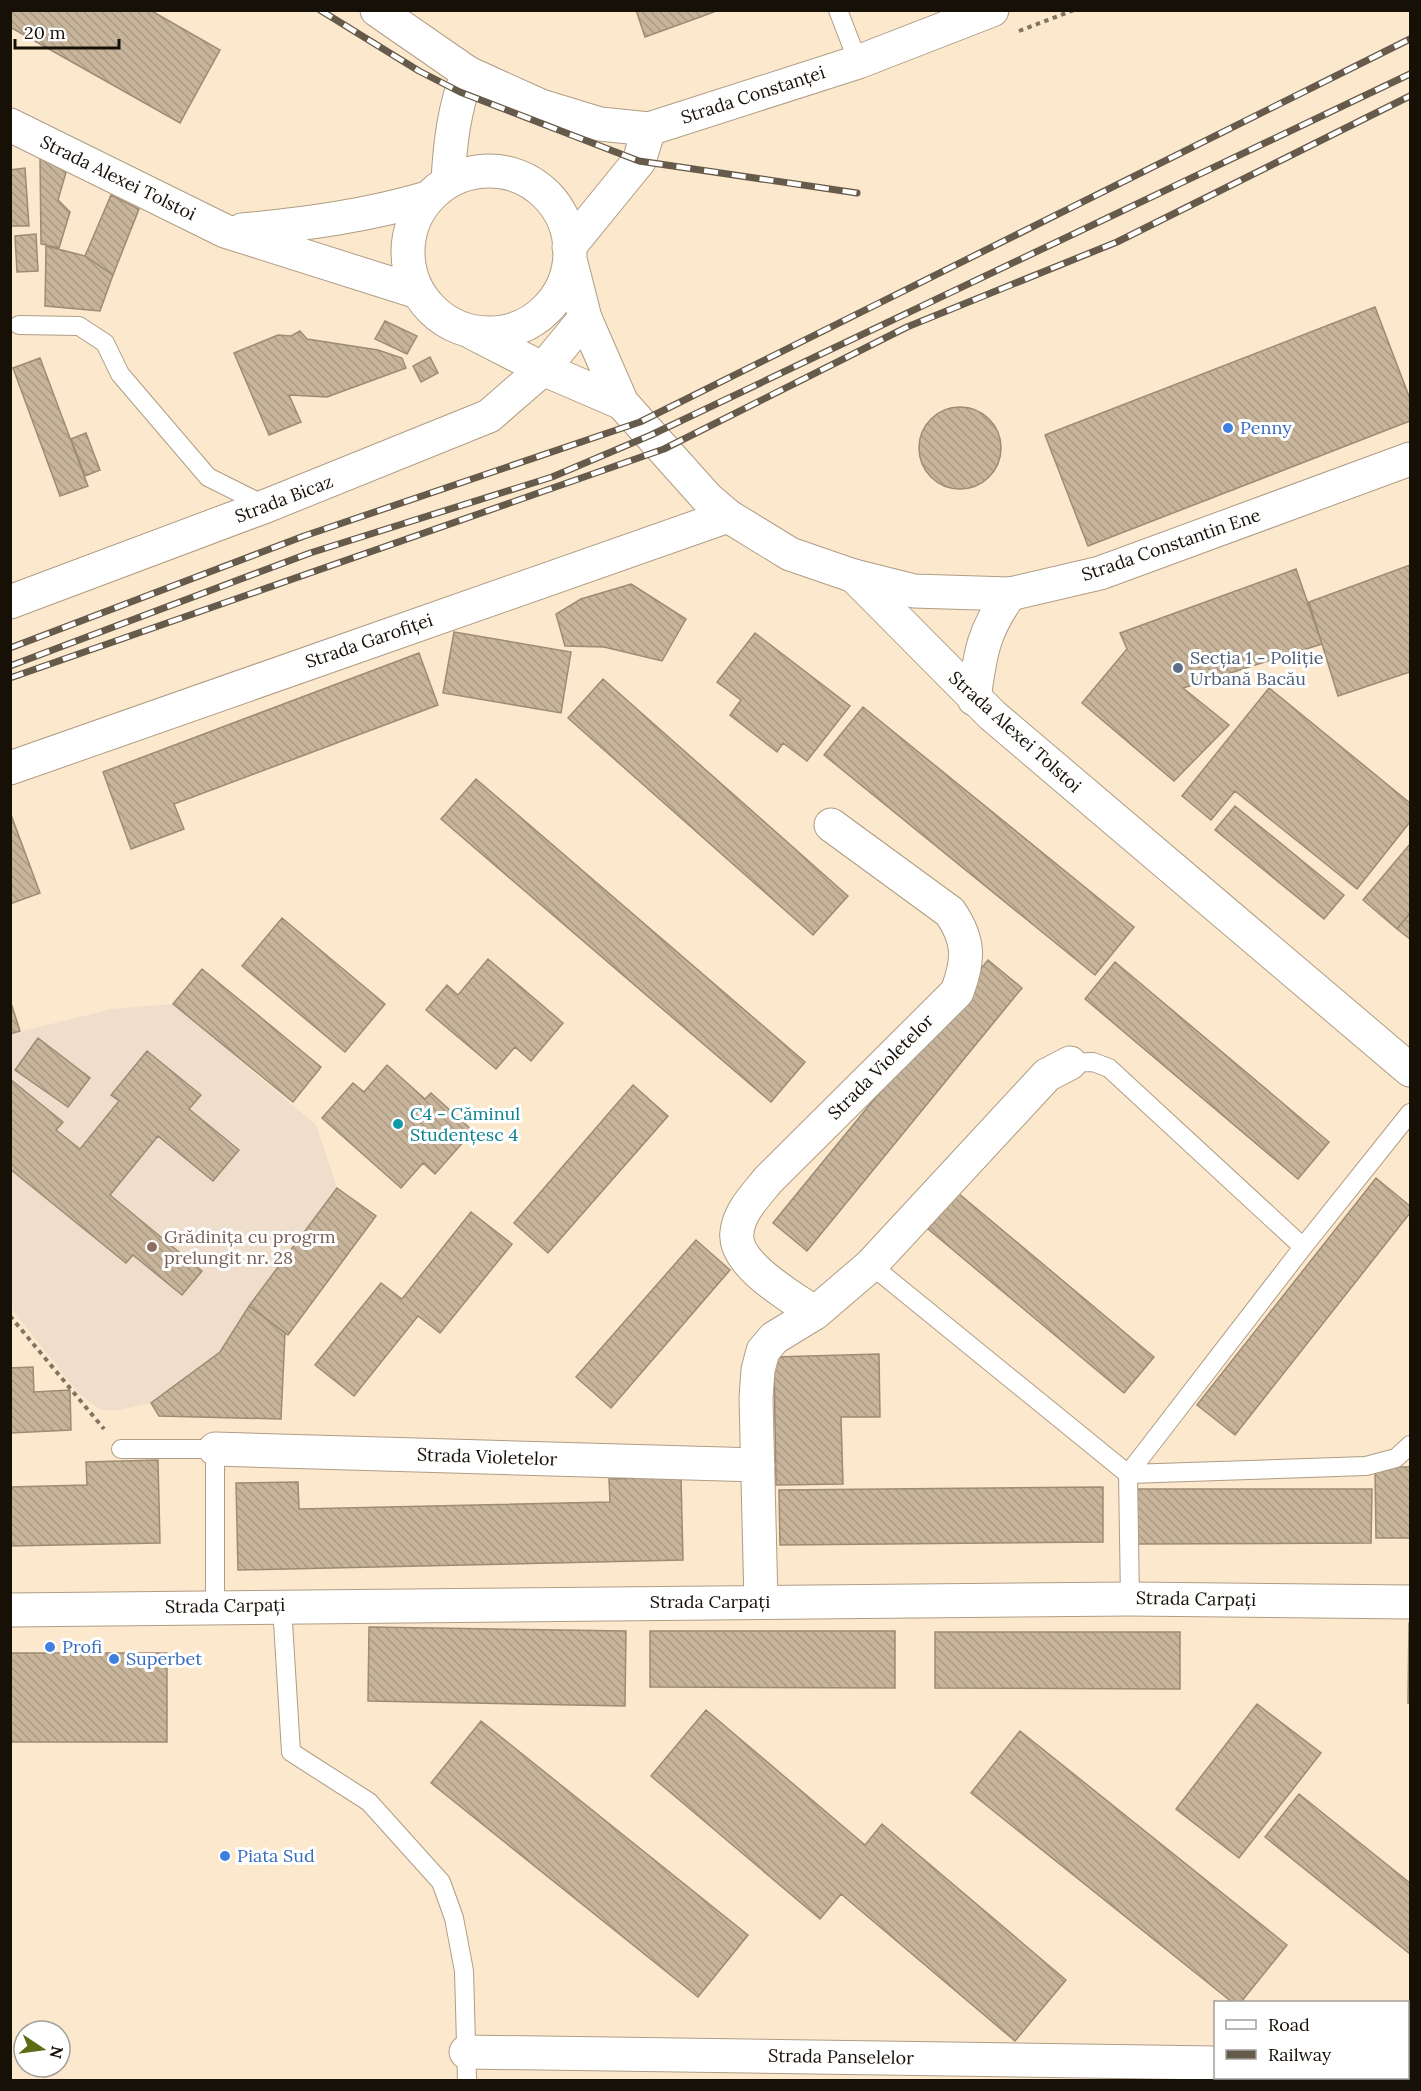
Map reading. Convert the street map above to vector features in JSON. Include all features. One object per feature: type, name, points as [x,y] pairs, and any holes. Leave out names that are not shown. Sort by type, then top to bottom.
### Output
[{"type":"street","points":[[377,10],[468,73],[541,106],[600,124],[649,129],[639,160],[570,253]]},
{"type":"street","name":"Strada Constanței","points":[[649,129],[858,62],[992,10]]},
{"type":"street","points":[[438,190],[460,92],[468,73]]},
{"type":"street","name":"Strada Alexei Tolstoi","points":[[10,125],[225,231],[418,292]]},
{"type":"street","name":"Strada Alexei Tolstoi","points":[[225,231],[297,225],[388,210],[438,190],[470,172],[493,170],[517,175],[537,186],[554,202],[565,223],[585,318],[622,403],[707,498],[728,516],[790,554],[854,576],[974,699],[1410,1070]]},
{"type":"street","name":"Strada Alexei Tolstoi","points":[[438,190],[414,219],[408,244],[409,268],[418,292],[439,316],[543,369],[622,403]]},
{"type":"street","name":"Strada Alexei Tolstoi","points":[[468,331],[514,329],[535,318],[552,302],[564,282],[570,253]]},
{"type":"street","name":"Strada Bicaz","points":[[10,602],[266,507],[489,416],[543,369],[585,318]]},
{"type":"street","name":"Strada Constantin Ene","points":[[854,576],[914,591],[1010,594],[1101,573],[1410,459]]},
{"type":"street","name":"Strada Garofiței","points":[[10,768],[728,516]]},
{"type":"street","points":[[974,699],[979,659],[991,620],[1010,594]]},
{"type":"street","name":"Strada Violetelor","points":[[815,1313],[752,1268],[739,1246],[736,1232],[745,1209],[768,1180],[957,992],[965,970],[966,950],[961,928],[950,912],[831,825]]},
{"type":"street","points":[[760,1602],[756,1398],[758,1370],[763,1350],[774,1338],[815,1313],[871,1265],[1047,1075],[1070,1064]]},
{"type":"street","name":"Strada Violetelor","points":[[215,1449],[758,1465]]},
{"type":"street","name":"Strada Carpați","points":[[10,1610],[215,1606],[1130,1599],[1410,1602]]},
{"type":"street","name":"Strada Panselelor","points":[[466,2066],[1214,2062]]},
{"type":"lane","points":[[838,10],[858,62]]},
{"type":"lane","points":[[19,325],[79,326],[105,343],[120,374],[208,477],[266,507]]},
{"type":"lane","points":[[1070,1064],[1093,1062],[1109,1068],[1303,1247]]},
{"type":"lane","points":[[1130,1599],[1128,1474],[1303,1247],[1410,1113]]},
{"type":"lane","points":[[871,1265],[1128,1474],[1366,1466],[1396,1458],[1410,1445]]},
{"type":"lane","points":[[121,1449],[215,1449],[215,1606]]},
{"type":"lane","points":[[282,1606],[291,1752],[369,1802],[441,1882],[454,1918],[464,1971],[466,2066]]},
{"type":"path","points":[[10,1316],[121,1449]]},
{"type":"shaded area","name":"Grădinița cu progrm prelungit nr. 28","points":[[173,1004],[316,1125],[337,1188],[249,1306],[220,1352],[151,1403],[118,1410],[101,1410],[80,1395],[11,1308],[10,1034],[112,1009]]},
{"type":"building","points":[[10,10],[150,10],[220,50],[180,123],[10,27]]},
{"type":"building","points":[[636,10],[714,10],[714,12],[645,37]]},
{"type":"building","points":[[40,156],[67,169],[58,200],[70,212],[59,248],[41,244]]},
{"type":"building","points":[[25,168],[29,226],[10,226],[10,170]]},
{"type":"building","points":[[111,195],[139,209],[113,275],[85,256]]},
{"type":"building","points":[[36,234],[38,271],[17,272],[15,236]]},
{"type":"building","points":[[46,246],[85,256],[113,275],[100,311],[45,306]]},
{"type":"building","name":"Penny","points":[[1375,307],[1410,399],[1410,421],[1088,546],[1045,435]]},
{"type":"building","points":[[385,321],[417,336],[407,354],[375,339]]},
{"type":"building","points":[[300,331],[307,339],[378,350],[402,358],[406,368],[327,397],[289,395],[301,422],[269,435],[234,353],[278,335],[291,336]]},
{"type":"building","points":[[430,357],[438,373],[421,382],[413,366]]},
{"type":"building","points":[[40,358],[88,486],[60,496],[13,368]]},
{"type":"building","points":[[960,407],[976,410],[989,419],[998,432],[1001,448],[998,464],[989,477],[976,486],[960,489],[944,486],[931,477],[922,464],[919,448],[922,432],[931,419],[944,410]]},
{"type":"building","points":[[86,433],[100,470],[85,476],[71,439]]},
{"type":"building","points":[[1410,565],[1410,672],[1338,696],[1309,602]]},
{"type":"building","name":"Secția 1 - Poliție Urbană Bacău","points":[[1296,569],[1322,644],[1183,688],[1229,725],[1174,781],[1082,703],[1127,649],[1120,633]]},
{"type":"building","points":[[631,584],[686,619],[662,661],[604,647],[565,646],[556,614],[581,599]]},
{"type":"building","points":[[454,632],[571,652],[561,713],[443,693]]},
{"type":"building","points":[[755,633],[850,706],[807,761],[783,743],[777,752],[730,715],[741,700],[717,682]]},
{"type":"building","points":[[419,653],[438,705],[174,804],[184,829],[131,849],[103,772]]},
{"type":"building","points":[[603,679],[848,896],[813,935],[568,718]]},
{"type":"building","points":[[1269,688],[1410,803],[1410,822],[1357,889],[1235,791],[1211,820],[1182,796]]},
{"type":"building","points":[[863,707],[1134,927],[1095,975],[824,755]]},
{"type":"building","points":[[476,779],[805,1062],[771,1102],[441,819]]},
{"type":"building","points":[[1235,806],[1344,895],[1324,919],[1215,830]]},
{"type":"building","points":[[10,812],[40,893],[10,904]]},
{"type":"building","points":[[1410,844],[1410,913],[1397,929],[1363,900]]},
{"type":"building","points":[[1410,913],[1410,939],[1397,929]]},
{"type":"building","points":[[282,918],[385,1004],[345,1052],[242,966]]},
{"type":"building","points":[[488,959],[563,1023],[531,1061],[515,1047],[496,1069],[426,1010],[447,985],[458,995]]},
{"type":"building","points":[[988,960],[1022,988],[807,1251],[773,1223]]},
{"type":"building","points":[[1115,962],[1329,1142],[1298,1179],[1085,999]]},
{"type":"building","points":[[202,969],[321,1067],[293,1102],[173,1004]]},
{"type":"building","points":[[10,1000],[20,1031],[10,1034]]},
{"type":"building","points":[[38,1038],[90,1078],[68,1107],[15,1070]]},
{"type":"building","points":[[147,1051],[201,1095],[189,1109],[239,1150],[213,1181],[158,1136],[110,1195],[202,1271],[182,1295],[133,1255],[126,1263],[10,1169],[10,1079],[63,1122],[56,1130],[80,1149],[119,1101],[111,1095]]},
{"type":"building","name":"C4 - Căminul Studențesc 4","points":[[387,1065],[425,1099],[431,1093],[473,1131],[435,1174],[423,1163],[401,1188],[322,1118],[353,1083],[364,1092]]},
{"type":"building","points":[[633,1085],[668,1116],[548,1253],[514,1223]]},
{"type":"building","points":[[1376,1178],[1410,1206],[1410,1213],[1235,1435],[1197,1405]]},
{"type":"building","points":[[337,1188],[376,1216],[288,1335],[249,1306]]},
{"type":"building","points":[[958,1193],[1154,1357],[1124,1393],[928,1229]]},
{"type":"building","points":[[471,1212],[512,1244],[440,1333],[418,1316],[354,1396],[315,1365],[381,1283],[402,1299]]},
{"type":"building","points":[[696,1240],[730,1270],[611,1408],[576,1377]]},
{"type":"building","points":[[249,1306],[285,1333],[281,1419],[159,1416],[151,1403],[220,1352]]},
{"type":"building","points":[[879,1354],[880,1417],[841,1417],[843,1484],[776,1485],[774,1357]]},
{"type":"building","points":[[33,1367],[34,1392],[70,1390],[71,1430],[10,1433],[10,1368]]},
{"type":"building","points":[[158,1460],[160,1543],[10,1546],[10,1487],[87,1485],[86,1462]]},
{"type":"building","points":[[1375,1467],[1410,1467],[1410,1538],[1376,1538]]},
{"type":"building","points":[[681,1477],[683,1560],[238,1570],[236,1483],[298,1482],[299,1509],[610,1502],[609,1479]]},
{"type":"building","points":[[1103,1487],[1103,1542],[780,1545],[779,1490]]},
{"type":"building","points":[[1137,1489],[1372,1489],[1371,1543],[1137,1544]]},
{"type":"building","points":[[1409,1623],[1410,1703],[1408,1703]]},
{"type":"building","points":[[369,1627],[626,1631],[625,1706],[368,1701]]},
{"type":"building","points":[[650,1631],[895,1631],[895,1688],[650,1687]]},
{"type":"building","points":[[935,1632],[1180,1632],[1180,1689],[935,1688]]},
{"type":"building","points":[[10,1653],[167,1653],[167,1742],[10,1742]]},
{"type":"building","points":[[1257,1704],[1321,1753],[1239,1858],[1176,1809]]},
{"type":"building","points":[[706,1710],[865,1845],[882,1824],[1066,1980],[1015,2041],[841,1894],[820,1919],[651,1776]]},
{"type":"building","points":[[481,1721],[748,1935],[698,1997],[431,1783]]},
{"type":"building","points":[[1020,1731],[1287,1945],[1242,2001],[1231,2001],[971,1793]]},
{"type":"building","points":[[1299,1794],[1410,1883],[1410,1954],[1265,1837]]},
{"type":"railway","points":[[320,10],[419,71],[460,92],[639,161],[857,193]]},
{"type":"railway","points":[[10,648],[304,536],[640,422],[1410,39]]},
{"type":"railway","points":[[10,666],[310,553],[552,477],[651,435],[1410,74]]},
{"type":"railway","points":[[10,678],[664,449],[907,327],[1117,242],[1410,96]]},
{"type":"place","name":"Penny","points":[[1228,428]]},
{"type":"place","name":"Secția 1 - Poliție Urbană Bacău","points":[[1178,668]]},
{"type":"place","name":"C4 - Căminul Studențesc 4","points":[[398,1124]]},
{"type":"place","name":"Grădinița cu progrm prelungit nr. 28","points":[[152,1247]]},
{"type":"place","name":"Profi","points":[[50,1647]]},
{"type":"place","name":"Superbet","points":[[114,1659]]},
{"type":"place","name":"Piata Sud","points":[[225,1856]]}]
